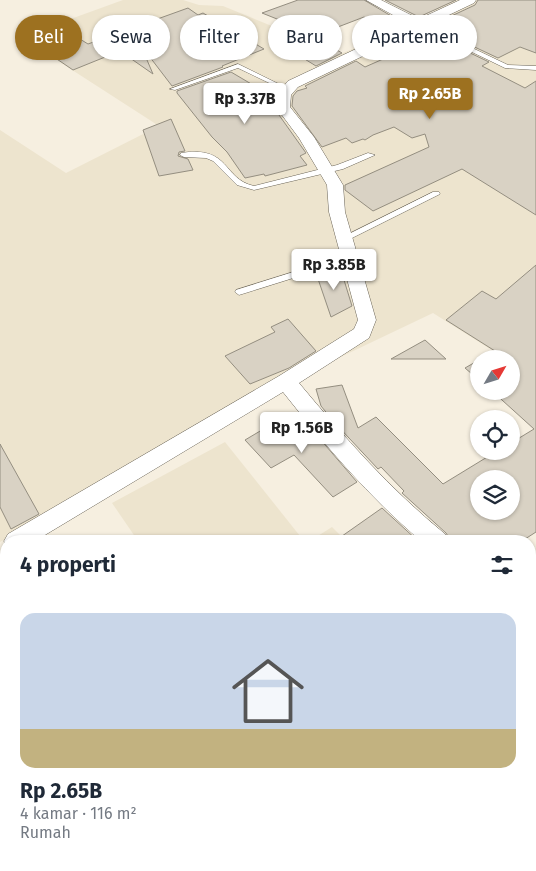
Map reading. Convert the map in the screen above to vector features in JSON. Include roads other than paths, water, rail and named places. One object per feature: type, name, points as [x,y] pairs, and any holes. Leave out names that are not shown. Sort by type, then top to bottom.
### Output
[{"type":"street","points":[[372,0],[401,15]]},
{"type":"street","points":[[438,15],[470,0]]},
{"type":"street","points":[[26,535],[286,381],[362,333],[366,320],[351,257],[337,212],[335,184],[328,170],[283,106],[284,94],[293,84],[352,56]]},
{"type":"street","points":[[286,381],[333,441],[401,511],[430,535]]},
{"type":"lane","points":[[477,53],[507,68],[536,68]]},
{"type":"lane","points":[[173,89],[238,66],[288,90]]},
{"type":"lane","points":[[184,155],[201,155],[216,160],[240,185],[254,188],[328,170],[371,155]]},
{"type":"lane","points":[[344,238],[436,194]]},
{"type":"lane","points":[[239,292],[351,257]]}]
